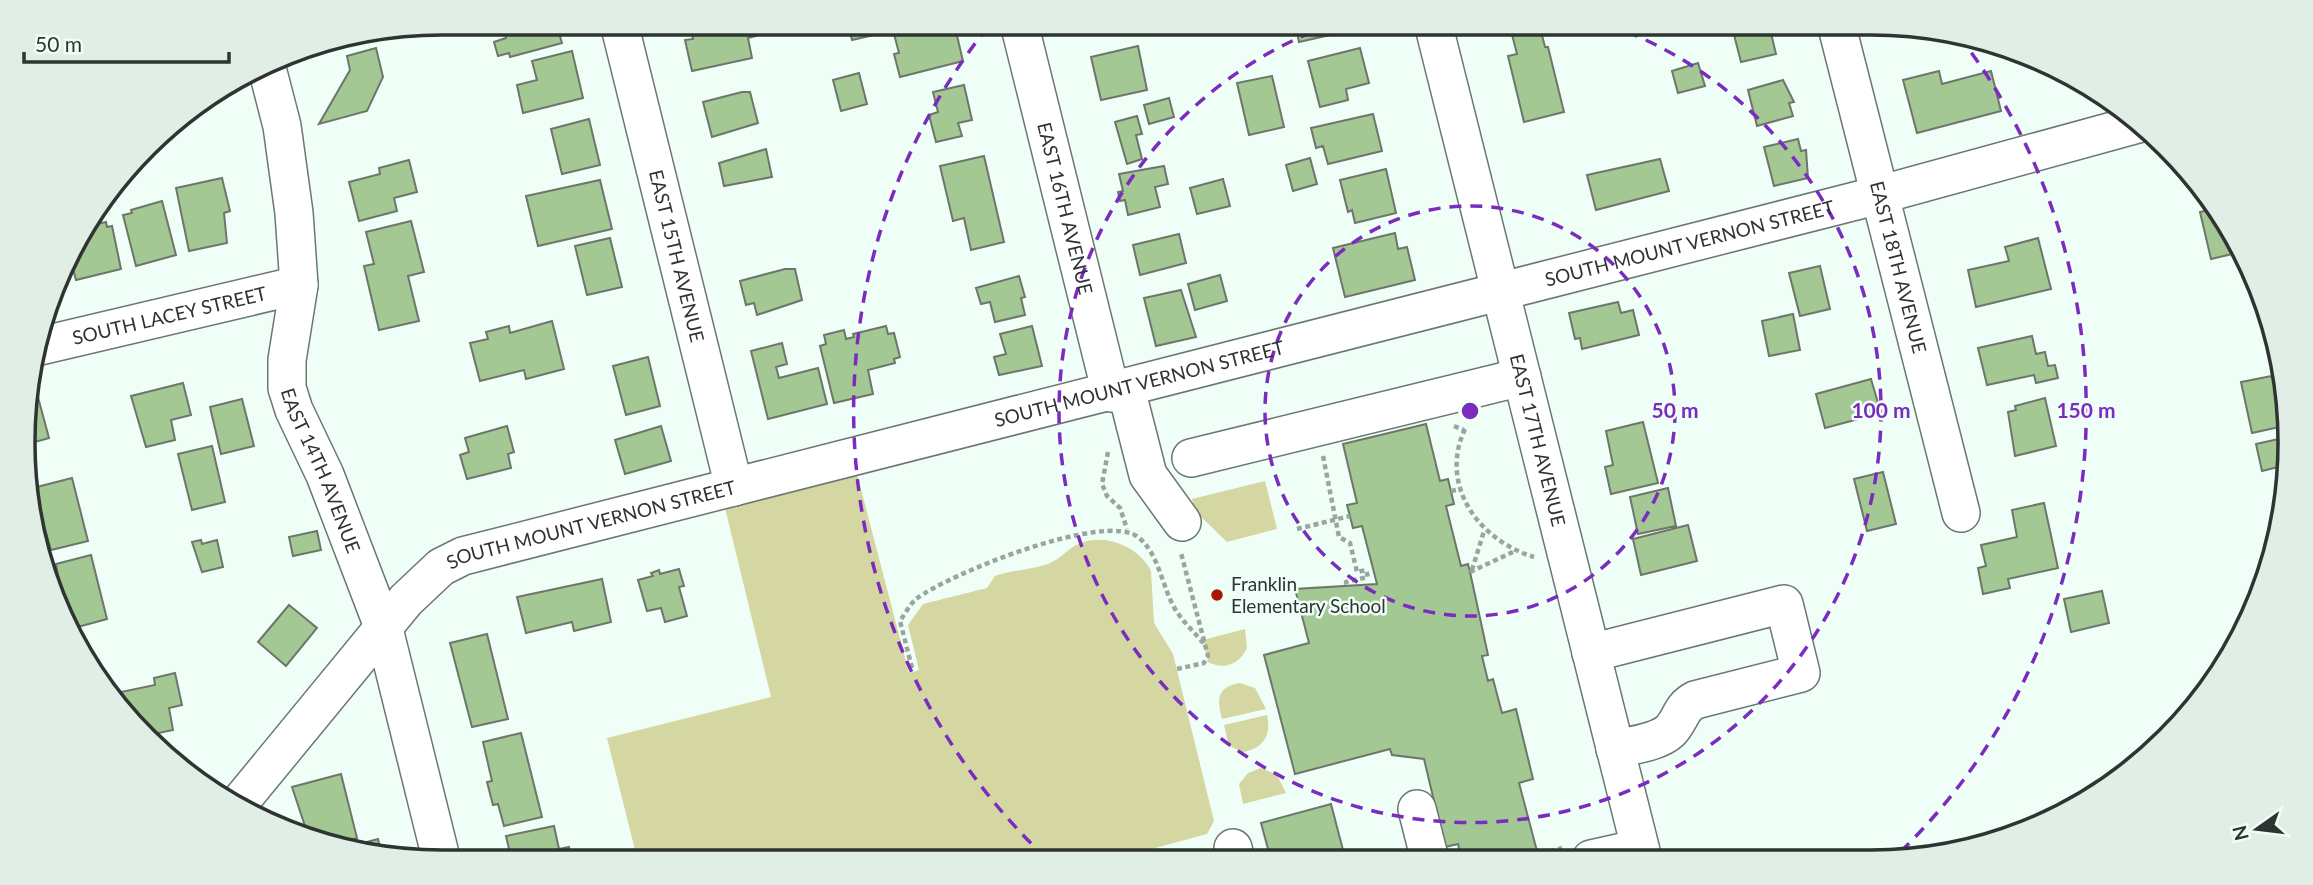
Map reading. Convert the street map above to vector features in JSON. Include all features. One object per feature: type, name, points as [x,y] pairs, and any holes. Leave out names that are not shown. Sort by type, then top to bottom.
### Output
[{"type":"street","name":"EAST 15TH AVENUE","points":[[622,35],[734,487]]},
{"type":"street","name":"EAST 16TH AVENUE","points":[[1022,35],[1119,391],[1148,475],[1182,522]]},
{"type":"street","name":"EAST 17TH AVENUE","points":[[1436,35],[1640,850]]},
{"type":"street","name":"EAST 18TH AVENUE","points":[[1839,35],[1961,513]]},
{"type":"street","name":"EAST 14TH AVENUE","points":[[269,74],[282,126],[294,213],[299,285],[287,360],[287,388],[294,410],[325,475],[384,629],[439,850]]},
{"type":"street","name":"SOUTH MOUNT VERNON STREET","points":[[244,798],[422,583],[463,556],[1119,391],[1500,290],[1879,195],[2128,127]]},
{"type":"street","name":"SOUTH LACEY STREET","points":[[47,344],[299,285]]},
{"type":"street","points":[[1191,458],[1522,377]]},
{"type":"street","points":[[1591,653],[1784,604],[1801,673],[1695,700],[1684,706],[1670,730],[1655,738],[1615,750]]},
{"type":"street","points":[[1417,808],[1428,850]]},
{"type":"path","points":[[1472,418],[1464,430],[1457,452],[1461,489],[1475,519],[1484,530],[1514,551],[1534,557]]},
{"type":"path","points":[[1442,421],[1464,430]]},
{"type":"path","points":[[1321,447],[1334,499],[1339,537],[1350,543],[1357,572],[1366,570],[1368,577],[1346,582],[1347,586]]},
{"type":"path","points":[[1451,491],[1461,489]]},
{"type":"path","points":[[1120,508],[1128,530]]},
{"type":"path","points":[[1297,529],[1350,516]]},
{"type":"path","points":[[1177,670],[1205,663],[1208,656],[1180,550],[1182,522]]},
{"type":"path","points":[[912,668],[900,621],[915,600],[1006,554],[1098,530],[1128,530],[1141,538],[1152,554],[1177,611],[1205,645]]},
{"type":"path","points":[[1484,530],[1471,571],[1514,551]]},
{"type":"green space","points":[[857,474],[909,673],[919,670],[908,625],[923,604],[987,588],[995,576],[1048,564],[1077,545],[1090,540],[1121,544],[1139,555],[1151,571],[1154,623],[1173,654],[1214,821],[1207,834],[1148,850],[635,850],[607,738],[771,697],[725,508]]},
{"type":"green space","points":[[1265,481],[1277,529],[1227,542],[1195,511],[1192,499]]},
{"type":"green space","points":[[1245,629],[1247,648],[1240,658],[1225,666],[1208,662],[1203,640]]},
{"type":"green space","points":[[1240,683],[1255,688],[1266,709],[1222,719],[1219,700],[1222,691]]},
{"type":"green space","points":[[1267,715],[1267,735],[1261,744],[1243,752],[1229,746],[1224,725]]},
{"type":"green space","points":[[1261,768],[1277,775],[1286,793],[1243,804],[1239,784],[1248,773]]},
{"type":"building","points":[[505,35],[560,35],[562,43],[510,57],[509,53],[498,56],[494,42],[506,38]]},
{"type":"building","points":[[692,35],[756,36],[748,38],[752,58],[692,71],[685,40],[693,39]]},
{"type":"building","points":[[851,35],[874,35],[852,40]]},
{"type":"building","points":[[894,35],[957,35],[963,61],[900,77],[894,54],[899,53]]},
{"type":"building","points":[[1298,35],[1330,35],[1299,42]]},
{"type":"building","points":[[1512,35],[1542,35],[1545,47],[1548,47],[1564,112],[1524,122],[1508,56],[1517,54]]},
{"type":"building","points":[[1734,35],[1771,35],[1776,54],[1741,62]]},
{"type":"building","points":[[1138,46],[1147,90],[1101,100],[1091,57]]},
{"type":"building","points":[[376,48],[383,77],[367,111],[319,124],[350,70],[347,56]]},
{"type":"building","points":[[1360,48],[1369,83],[1346,89],[1348,100],[1320,107],[1308,61]]},
{"type":"building","points":[[572,51],[583,98],[523,113],[517,85],[537,80],[532,61]]},
{"type":"building","points":[[1698,63],[1705,86],[1678,93],[1672,71]]},
{"type":"building","points":[[1939,71],[1942,84],[1991,71],[2001,111],[1917,133],[1903,80]]},
{"type":"building","points":[[859,73],[867,104],[841,111],[833,80]]},
{"type":"building","points":[[1272,76],[1284,127],[1249,135],[1237,83]]},
{"type":"building","points":[[1783,80],[1794,102],[1789,103],[1793,116],[1757,126],[1748,90]]},
{"type":"building","points":[[964,85],[972,120],[958,123],[962,136],[936,142],[929,115],[938,112],[933,92]]},
{"type":"building","points":[[750,92],[758,123],[712,137],[703,102]]},
{"type":"building","points":[[1169,98],[1174,117],[1149,124],[1144,105]]},
{"type":"building","points":[[1373,114],[1382,151],[1328,164],[1323,146],[1316,148],[1311,128]]},
{"type":"building","points":[[1137,116],[1142,134],[1136,135],[1142,159],[1127,164],[1115,122]]},
{"type":"building","points":[[589,119],[600,165],[562,174],[551,129]]},
{"type":"building","points":[[1798,139],[1801,151],[1806,150],[1808,178],[1774,186],[1764,147]]},
{"type":"building","points":[[766,149],[772,177],[724,186],[719,163]]},
{"type":"building","points":[[984,156],[1004,242],[971,250],[964,218],[953,221],[940,166]]},
{"type":"building","points":[[1310,158],[1317,184],[1293,191],[1286,165]]},
{"type":"building","points":[[1660,159],[1669,191],[1596,210],[1587,175]]},
{"type":"building","points":[[409,160],[417,192],[394,198],[397,211],[359,221],[349,182],[380,174],[379,168]]},
{"type":"building","points":[[1164,166],[1168,184],[1155,187],[1160,207],[1128,215],[1125,200],[1120,201],[1118,192],[1123,191],[1119,174]]},
{"type":"building","points":[[1386,169],[1396,213],[1355,223],[1352,210],[1348,212],[1340,180]]},
{"type":"building","points":[[222,178],[230,211],[224,213],[227,243],[189,251],[176,188]]},
{"type":"building","points":[[1223,179],[1230,206],[1197,214],[1190,188]]},
{"type":"building","points":[[600,180],[612,229],[538,246],[526,196]]},
{"type":"building","points":[[162,201],[176,255],[136,266],[123,215]]},
{"type":"building","points":[[2205,211],[2232,254],[2211,259],[2200,212]]},
{"type":"building","points":[[411,221],[424,272],[408,276],[419,321],[379,330],[364,266],[374,264],[366,232]]},
{"type":"building","points":[[106,222],[107,227],[112,226],[121,269],[76,280],[73,270],[99,223]]},
{"type":"building","points":[[1395,233],[1398,249],[1407,247],[1415,280],[1345,297],[1333,248]]},
{"type":"building","points":[[1179,234],[1186,263],[1140,275],[1133,245]]},
{"type":"building","points":[[610,238],[622,287],[587,295],[575,246]]},
{"type":"building","points":[[2038,238],[2051,289],[1976,307],[1968,270],[2009,261],[2005,247]]},
{"type":"building","points":[[1820,266],[1830,309],[1800,316],[1789,273]]},
{"type":"building","points":[[785,269],[795,269],[802,300],[757,315],[754,303],[746,305],[740,281]]},
{"type":"building","points":[[1220,275],[1227,301],[1195,310],[1188,284]]},
{"type":"building","points":[[1019,276],[1025,297],[1021,298],[1025,315],[995,322],[990,302],[981,304],[976,288]]},
{"type":"building","points":[[1181,290],[1196,337],[1156,346],[1144,298]]},
{"type":"building","points":[[1618,302],[1621,313],[1633,310],[1639,335],[1582,349],[1580,338],[1575,339],[1569,313]]},
{"type":"building","points":[[1793,314],[1800,350],[1769,356],[1762,321]]},
{"type":"building","points":[[552,321],[564,369],[526,379],[524,370],[480,381],[470,343],[488,339],[486,332],[509,326],[510,333]]},
{"type":"building","points":[[886,326],[888,334],[894,333],[900,357],[894,359],[895,363],[868,370],[873,394],[834,403],[820,346],[826,344],[824,335],[844,330],[846,339],[854,337],[853,334]]},
{"type":"building","points":[[1032,326],[1042,366],[999,375],[994,357],[1006,354],[1000,334]]},
{"type":"building","points":[[2032,336],[2036,354],[2045,352],[2048,366],[2055,365],[2058,378],[2036,383],[2034,375],[1987,385],[1978,348]]},
{"type":"building","points":[[782,343],[787,364],[776,367],[779,378],[818,368],[827,404],[768,419],[751,351]]},
{"type":"building","points":[[648,357],[660,406],[626,415],[613,366]]},
{"type":"building","points":[[2272,376],[2277,427],[2252,433],[2241,382]]},
{"type":"building","points":[[1871,379],[1881,413],[1825,428],[1816,394]]},
{"type":"building","points":[[183,383],[191,415],[171,420],[175,440],[146,447],[131,396]]},
{"type":"building","points":[[38,395],[49,438],[35,442]]},
{"type":"building","points":[[2045,398],[2056,446],[2015,456],[2008,412],[2016,410],[2015,406]]},
{"type":"building","points":[[242,399],[254,446],[221,454],[210,407]]},
{"type":"building","points":[[1643,422],[1658,483],[1611,494],[1605,467],[1613,465],[1606,431]]},
{"type":"building","points":[[1426,424],[1440,481],[1448,479],[1454,504],[1446,506],[1461,566],[1468,564],[1470,572],[1488,655],[1482,656],[1488,681],[1493,679],[1502,713],[1516,709],[1533,779],[1519,783],[1537,850],[1459,850],[1458,844],[1445,847],[1424,759],[1392,755],[1390,749],[1295,774],[1264,655],[1309,643],[1295,589],[1377,584],[1362,526],[1353,528],[1347,505],[1357,503],[1343,444]]},
{"type":"building","points":[[507,426],[514,452],[508,454],[511,468],[467,479],[460,455],[469,452],[465,438]]},
{"type":"building","points":[[661,426],[671,461],[625,474],[615,440]]},
{"type":"building","points":[[2278,439],[2277,467],[2262,471],[2256,444]]},
{"type":"building","points":[[212,446],[225,502],[192,510],[178,454]]},
{"type":"building","points":[[1883,472],[1896,524],[1867,531],[1854,479]]},
{"type":"building","points":[[72,478],[88,541],[51,550],[37,487]]},
{"type":"building","points":[[1668,488],[1676,526],[1638,534],[1630,497]]},
{"type":"building","points":[[2044,503],[2058,568],[2008,579],[2010,588],[1983,594],[1978,568],[1986,566],[1981,545],[2017,537],[2012,510]]},
{"type":"building","points":[[1688,525],[1697,561],[1641,575],[1633,539]]},
{"type":"building","points":[[317,531],[321,550],[293,556],[289,537]]},
{"type":"building","points":[[201,540],[202,544],[217,540],[223,567],[202,572],[192,542]]},
{"type":"building","points":[[91,555],[107,619],[79,627],[66,598],[56,564]]},
{"type":"building","points":[[679,569],[684,586],[679,587],[687,616],[665,622],[661,608],[647,611],[638,580],[653,576],[651,573],[659,570],[660,574]]},
{"type":"building","points":[[602,579],[611,622],[574,631],[572,622],[526,633],[517,597]]},
{"type":"building","points":[[2102,591],[2109,623],[2071,632],[2064,599]]},
{"type":"building","points":[[289,605],[317,628],[286,666],[258,642]]},
{"type":"building","points":[[487,634],[508,719],[472,727],[450,643]]},
{"type":"building","points":[[175,673],[182,705],[169,708],[173,730],[157,733],[120,692],[155,685],[154,678]]},
{"type":"building","points":[[521,733],[542,817],[504,826],[498,804],[493,805],[487,782],[492,781],[483,742]]},
{"type":"building","points":[[341,774],[357,838],[337,836],[305,825],[292,787]]},
{"type":"building","points":[[1331,804],[1343,850],[1268,850],[1261,823]]},
{"type":"building","points":[[554,826],[559,849],[569,847],[570,850],[509,850],[506,836]]},
{"type":"building","points":[[378,839],[379,845],[365,842]]},
{"type":"place","name":"Franklin Elementary School","points":[[1217,595]]}]
